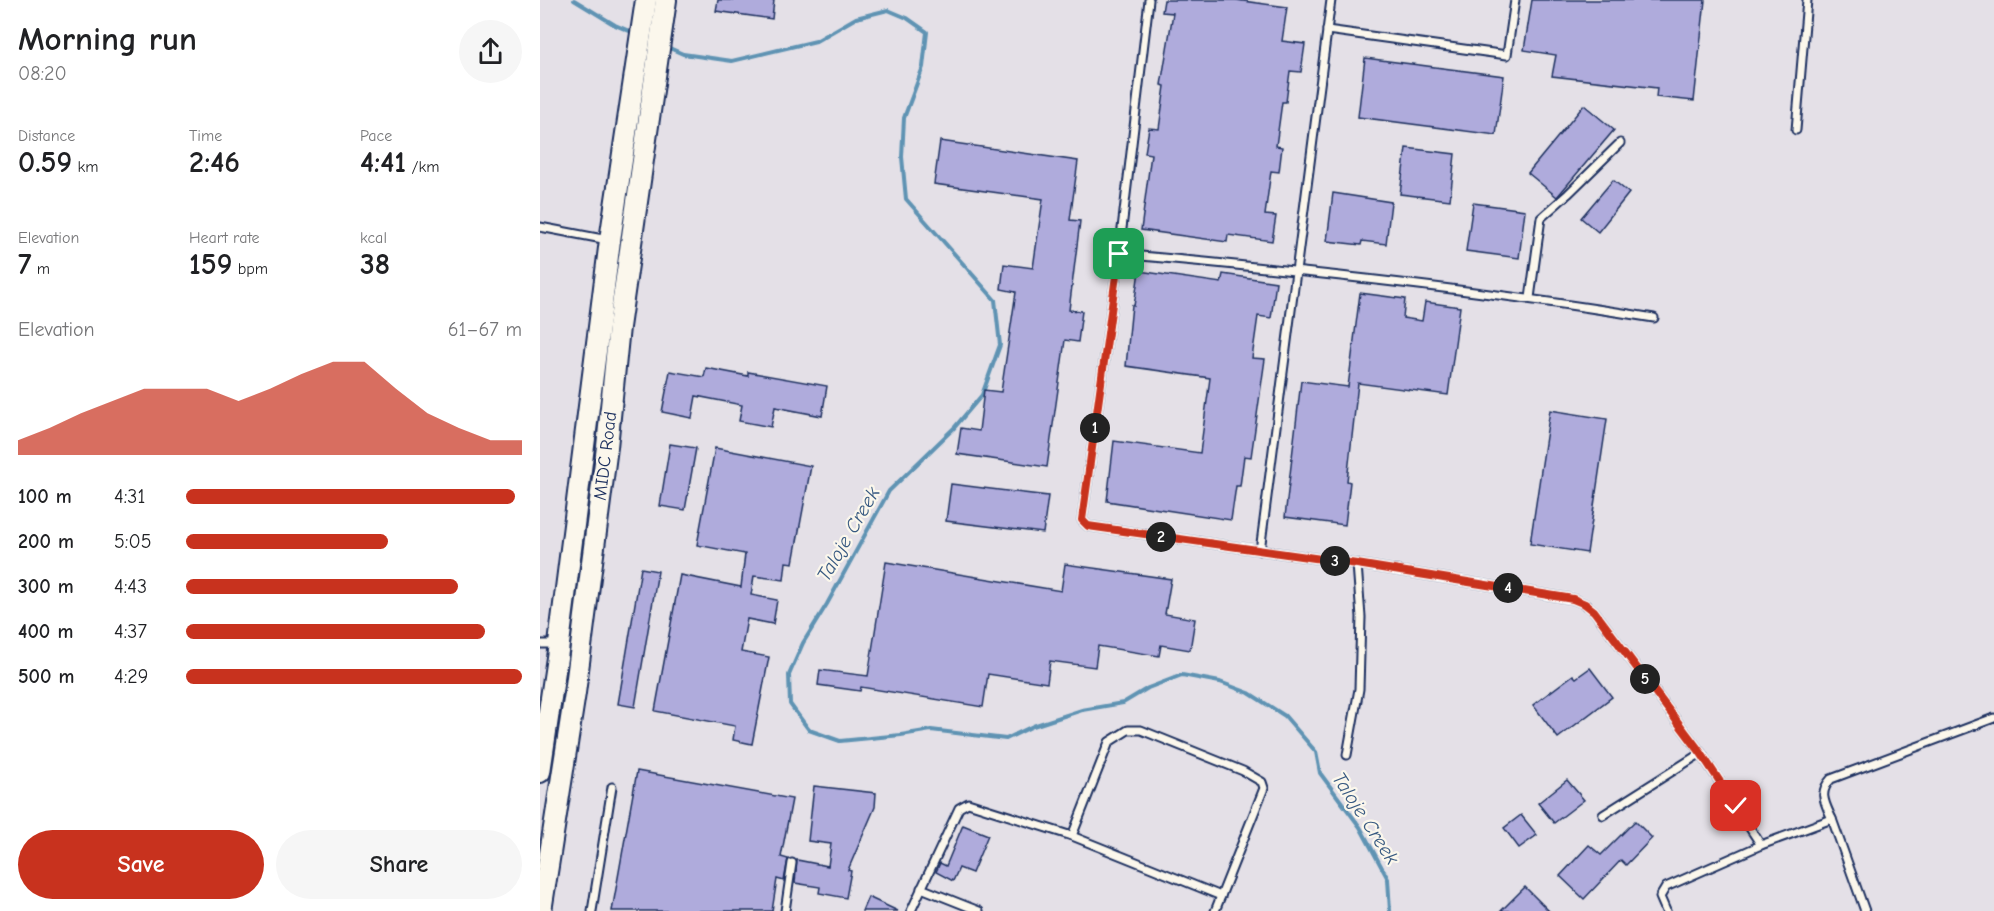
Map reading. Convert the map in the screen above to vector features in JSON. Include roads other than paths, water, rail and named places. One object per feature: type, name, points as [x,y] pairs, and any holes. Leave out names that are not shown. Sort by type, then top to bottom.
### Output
[{"type":"main road","name":"MIDC Road","points":[[541,911],[575,693],[607,447],[650,42],[646,0]]},
{"type":"main road","name":"MIDC Road","points":[[540,772],[550,644],[610,240],[650,42],[666,0]]},
{"type":"lane","points":[[1149,0],[1119,254],[1082,520],[1088,526],[1357,564],[1573,599],[1585,604],[1594,611],[1701,753],[1761,845]]},
{"type":"lane","points":[[1260,551],[1331,0]]},
{"type":"lane","points":[[1327,30],[1507,55],[1515,0]]},
{"type":"lane","points":[[1796,130],[1807,0]]},
{"type":"lane","points":[[1530,298],[1540,218],[1620,143]]},
{"type":"lane","points":[[540,227],[610,240]]},
{"type":"lane","points":[[1119,254],[1298,270],[1530,298],[1654,318]]},
{"type":"lane","points":[[1347,754],[1359,689],[1361,617],[1357,564]]},
{"type":"lane","points":[[1865,911],[1823,792],[1824,786],[1831,779],[1994,718]]},
{"type":"lane","points":[[1072,836],[1109,742],[1128,730],[1140,730],[1243,771],[1262,782],[1264,788],[1215,911]]},
{"type":"lane","points":[[1603,815],[1701,753]]},
{"type":"lane","points":[[592,911],[612,787]]},
{"type":"lane","points":[[911,911],[959,808],[968,803],[1072,836],[1221,896]]},
{"type":"lane","points":[[1666,911],[1660,897],[1666,887],[1761,845],[1832,819]]},
{"type":"lane","points":[[785,911],[792,863]]},
{"type":"lane","points":[[921,888],[979,911]]},
{"type":"waterway","name":"Taloje Creek","points":[[574,0],[615,25],[634,33]]},
{"type":"waterway","name":"Taloje Creek","points":[[665,46],[683,54],[732,61],[816,41],[856,18],[888,10],[907,18],[927,32],[923,67],[904,118],[902,157],[906,199],[995,300],[1000,345],[982,395],[954,428],[889,491],[803,643],[789,675],[790,704],[809,730],[840,741],[931,730],[1006,739],[1033,726],[1082,710],[1123,703],[1148,688],[1182,675],[1220,682],[1249,693],[1285,716],[1316,752],[1320,773],[1360,827],[1388,879],[1390,911]]}]
